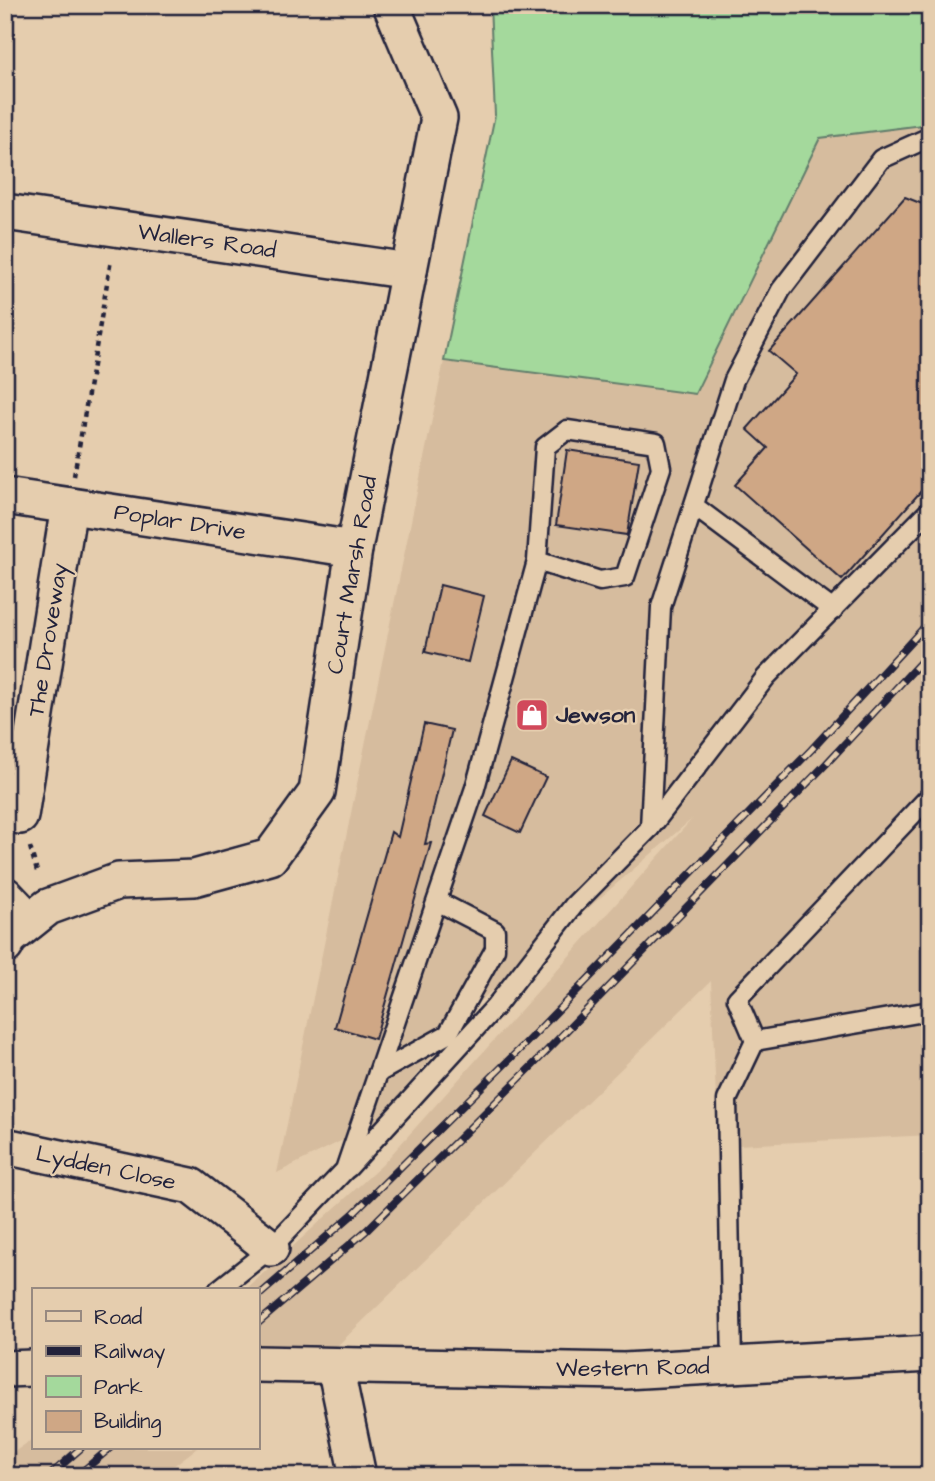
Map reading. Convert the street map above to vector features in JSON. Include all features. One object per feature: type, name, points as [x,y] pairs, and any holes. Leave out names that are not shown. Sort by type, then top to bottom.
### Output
[{"type":"street","name":"Court Marsh Road","points":[[5,946],[9,938],[39,914],[119,881],[194,878],[271,857],[317,792],[354,549],[439,118],[391,5]]},
{"type":"street","name":"Wallers Road","points":[[5,212],[409,271]]},
{"type":"street","name":"Poplar Drive","points":[[5,496],[354,549]]},
{"type":"street","name":"The Droveway","points":[[20,816],[69,506]]},
{"type":"street","points":[[5,895],[39,914]]},
{"type":"street","name":"Lydden Close","points":[[5,1146],[191,1186],[271,1248]]},
{"type":"street","name":"Western Road","points":[[259,1364],[624,1371],[930,1354]]},
{"type":"street","points":[[335,1366],[358,1476]]},
{"type":"street","points":[[5,1369],[32,1368]]},
{"type":"lane","points":[[650,828],[661,607],[734,380],[781,290],[881,159],[930,137]]},
{"type":"lane","points":[[345,1170],[475,788],[537,561],[545,447],[567,430],[656,443],[661,467],[625,577],[600,581],[537,561]]},
{"type":"lane","points":[[694,506],[833,610]]},
{"type":"lane","points":[[221,1288],[271,1248],[495,1007],[575,905],[650,828],[766,677],[930,510]]},
{"type":"lane","points":[[732,1366],[727,1100],[755,1041],[737,999],[930,796]]},
{"type":"lane","points":[[378,1073],[448,1034],[495,949],[495,931],[437,901]]},
{"type":"lane","points":[[755,1041],[930,1011]]},
{"type":"path","points":[[69,506],[117,228]]},
{"type":"path","points":[[20,816],[39,914]]},
{"type":"shaded area","points":[[930,124],[930,1135],[718,1146],[711,981],[331,1352],[259,1355],[259,1288],[247,1288],[382,1165],[692,819],[480,1001],[373,1125],[277,1173],[444,361],[695,394],[820,138]]},
{"type":"shaded area","points":[[32,1440],[32,1450],[194,1450],[160,1476],[137,1476],[131,1467],[120,1476],[5,1476],[5,1458]]},
{"type":"green space","points":[[490,5],[930,5],[930,124],[820,138],[695,394],[444,361],[495,115]]},
{"type":"building","points":[[905,197],[930,207],[930,481],[842,580],[735,485],[768,448],[747,429],[796,374],[769,351]]},
{"type":"building","points":[[567,450],[639,461],[627,535],[556,525]]},
{"type":"building","points":[[440,585],[484,596],[468,662],[425,652]]},
{"type":"building","points":[[424,724],[452,730],[425,844],[431,843],[375,1039],[335,1027],[391,832],[398,837]]},
{"type":"building","points":[[511,761],[546,777],[520,833],[485,816]]},
{"type":"railway","points":[[259,1295],[353,1214],[519,1050],[811,750],[930,621]]},
{"type":"railway","points":[[259,1322],[367,1230],[534,1064],[826,764],[930,652]]},
{"type":"railway","points":[[49,1476],[79,1450]]},
{"type":"railway","points":[[77,1476],[108,1450]]},
{"type":"place","name":"Jewson","points":[[532,715]]}]
